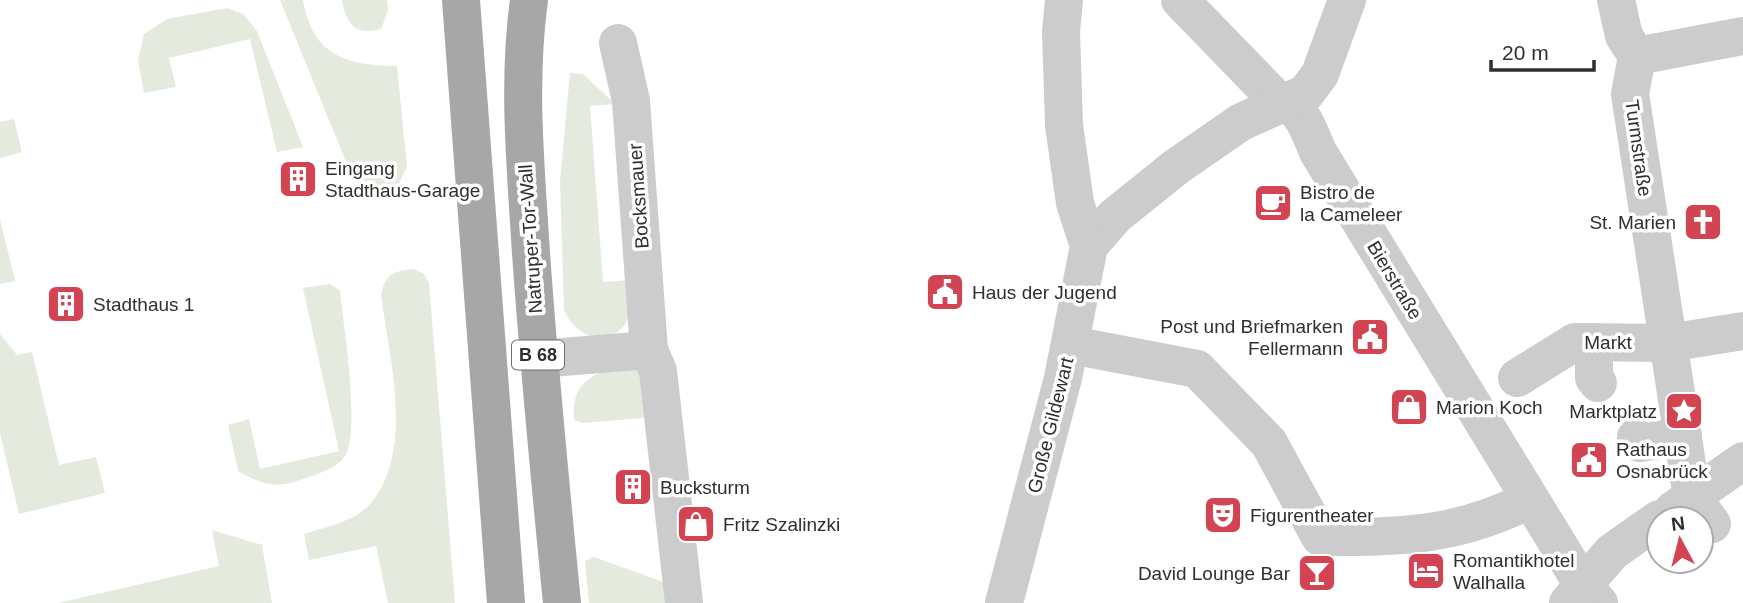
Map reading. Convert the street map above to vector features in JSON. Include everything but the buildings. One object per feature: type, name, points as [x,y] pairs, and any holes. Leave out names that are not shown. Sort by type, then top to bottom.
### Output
[{"type":"main road","name":"B 68","points":[[461,0],[506,603]]},
{"type":"main road","name":"Natruper-Tor-Wall","points":[[529,0],[523,43],[522,107],[538,359],[562,603]]},
{"type":"street","name":"Große Gildewart","points":[[1004,603],[1071,345],[1089,246],[1074,203],[1064,125],[1061,32],[1065,0]]},
{"type":"street","name":"Bierstraße","points":[[1180,0],[1275,98],[1270,114],[1301,114],[1318,152],[1495,392],[1530,500],[1584,597]]},
{"type":"street","points":[[1089,246],[1115,216],[1176,167],[1241,122],[1270,114],[1306,93],[1326,91],[1347,0]]},
{"type":"street","points":[[1616,0],[1624,36],[1637,55],[1743,36]]},
{"type":"street","name":"Bocksmauer","points":[[618,43],[631,102],[649,350],[658,371],[684,603]]},
{"type":"street","name":"Turmstraße","points":[[1637,55],[1630,94],[1668,343]]},
{"type":"street","name":"Markt","points":[[1495,392],[1575,342],[1668,343],[1743,331]]},
{"type":"street","points":[[1594,342],[1594,377],[1598,383]]},
{"type":"street","points":[[1668,343],[1683,436],[1701,505]]},
{"type":"street","points":[[1071,345],[1197,369],[1269,443],[1321,537],[1408,537],[1449,531],[1507,512],[1530,500]]},
{"type":"street","points":[[538,359],[649,350]]},
{"type":"street","points":[[1636,437],[1640,443],[1683,436]]},
{"type":"street","points":[[1706,505],[1743,461]]},
{"type":"street","points":[[1584,597],[1612,552],[1645,529]]},
{"type":"shaded area","points":[[280,0],[303,0],[315,34],[334,54],[362,63],[397,66],[407,167],[399,183],[371,189],[351,174]]},
{"type":"shaded area","points":[[342,0],[387,0],[388,11],[381,29],[365,31],[353,26],[346,16]]},
{"type":"shaded area","points":[[227,8],[243,14],[257,31],[303,147],[277,152],[250,39],[169,58],[176,87],[144,93],[138,60],[144,34],[167,19]]},
{"type":"shaded area","points":[[570,73],[583,74],[615,104],[590,106],[603,282],[628,280],[630,297],[625,324],[609,337],[600,338],[583,332],[575,326],[564,310],[560,181]]},
{"type":"shaded area","points":[[14,119],[22,152],[0,158],[0,122]]},
{"type":"shaded area","points":[[0,219],[15,281],[0,284]]},
{"type":"shaded area","points":[[413,269],[423,273],[429,283],[455,603],[388,603],[376,546],[309,560],[304,534],[340,523],[358,514],[371,503],[384,481],[396,430],[396,402],[381,295],[391,275]]},
{"type":"shaded area","points":[[329,284],[340,290],[350,376],[350,443],[345,456],[338,463],[319,474],[280,485],[265,483],[238,471],[228,425],[249,419],[260,469],[339,451],[303,288]]},
{"type":"shaded area","points":[[0,334],[17,355],[32,352],[59,465],[96,457],[105,493],[19,514],[0,433]]},
{"type":"shaded area","points":[[624,363],[640,365],[655,417],[582,423],[574,420],[576,396],[586,381],[602,371]]},
{"type":"shaded area","points":[[212,530],[262,545],[272,603],[58,603],[219,566]]},
{"type":"shaded area","points":[[594,557],[669,584],[671,603],[589,603],[585,561]]},
{"type":"place","name":"Eingang Stadthaus-Garage","points":[[298,179]]},
{"type":"place","name":"Bistro de la Cameleer","points":[[1273,203]]},
{"type":"place","name":"St. Marien","points":[[1703,222]]},
{"type":"place","name":"Haus der Jugend","points":[[945,292]]},
{"type":"place","name":"Stadthaus 1","points":[[66,304]]},
{"type":"place","name":"Post und Briefmarken Fellermann","points":[[1370,337]]},
{"type":"place","name":"Marion Koch","points":[[1409,407]]},
{"type":"place","name":"Marktplatz","points":[[1684,411]]},
{"type":"place","name":"Rathaus Osnabrück","points":[[1589,460]]},
{"type":"place","name":"Bucksturm","points":[[633,487]]},
{"type":"place","name":"Figurentheater","points":[[1223,515]]},
{"type":"place","name":"Fritz Szalinzki","points":[[696,524]]},
{"type":"place","name":"Romantikhotel Walhalla","points":[[1426,571]]},
{"type":"place","name":"David Lounge Bar","points":[[1317,573]]}]
